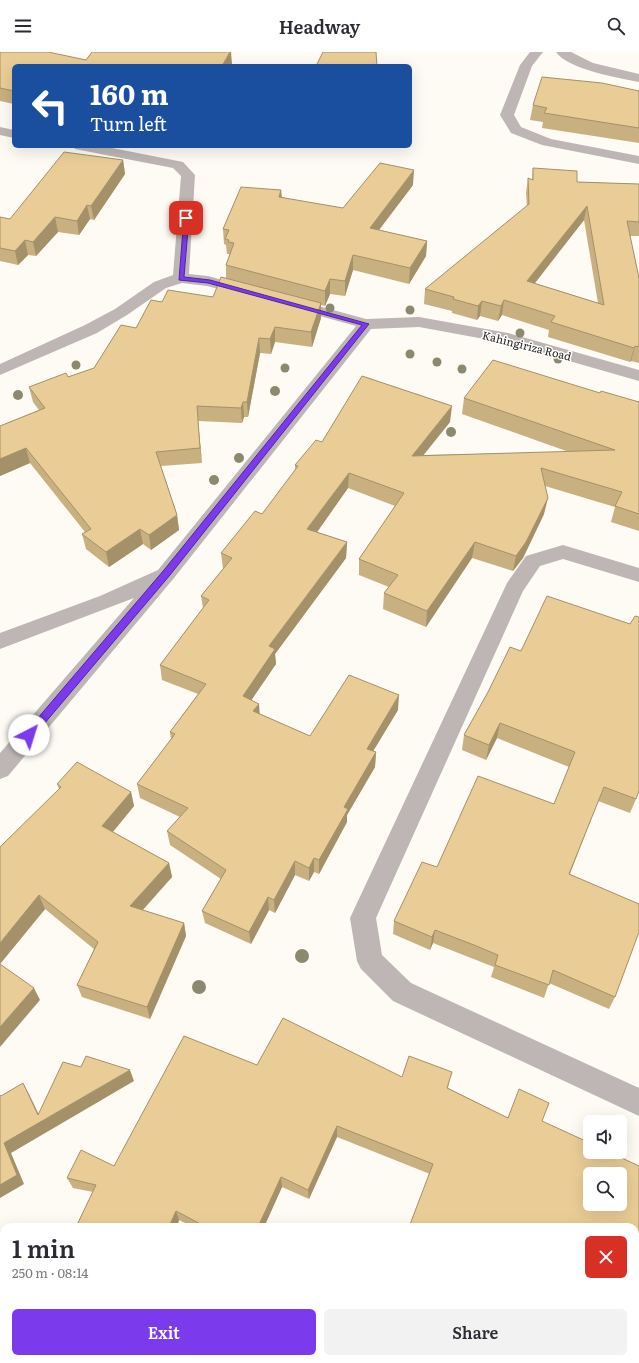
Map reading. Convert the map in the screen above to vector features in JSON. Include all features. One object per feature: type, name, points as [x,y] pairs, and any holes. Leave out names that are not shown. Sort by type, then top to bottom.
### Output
[{"type":"street","points":[[537,52],[526,65],[507,116],[516,130],[547,142],[639,160]]},
{"type":"street","points":[[562,52],[569,58],[612,73],[639,78]]},
{"type":"street","points":[[0,131],[12,134]]},
{"type":"street","points":[[0,370],[91,329],[120,312],[160,285],[181,278],[188,175],[178,165],[90,148]]},
{"type":"street","name":"Kahingiriza Road","points":[[181,278],[208,281],[366,324],[419,322],[508,338],[639,376]]},
{"type":"street","points":[[0,769],[167,573],[366,324]]},
{"type":"street","points":[[639,575],[563,552],[533,561],[514,588],[363,918],[370,961],[402,992],[639,1102]]},
{"type":"street","points":[[0,641],[140,587],[167,573]]},
{"type":"building","points":[[0,52],[48,52],[86,60],[92,52],[230,52],[223,64],[12,64],[12,91],[0,88]]},
{"type":"building","points":[[323,52],[376,52],[377,64],[317,64]]},
{"type":"building","points":[[542,77],[602,83],[639,91],[639,128],[544,113],[547,108],[533,105]]},
{"type":"building","points":[[64,152],[123,160],[91,206],[87,205],[77,221],[55,217],[33,242],[25,240],[15,251],[0,248],[0,217],[10,219]]},
{"type":"building","points":[[380,163],[414,170],[370,228],[427,241],[410,268],[353,255],[345,281],[330,279],[325,291],[226,265],[234,243],[228,242],[229,240],[225,239],[229,230],[223,229],[241,187],[281,190],[279,197],[343,208]]},
{"type":"building","points":[[533,168],[577,171],[577,182],[639,184],[639,222],[627,221],[639,278],[639,347],[635,346],[634,348],[551,322],[555,316],[504,300],[501,306],[482,301],[478,306],[453,299],[454,297],[425,289],[529,204],[528,178],[533,180]],"holes":[[[587,206],[604,305],[527,281]]]},
{"type":"building","points":[[221,277],[321,303],[311,332],[275,327],[270,339],[259,338],[247,402],[243,402],[241,408],[197,406],[200,448],[156,452],[177,515],[149,535],[140,529],[106,552],[82,534],[91,529],[26,448],[0,459],[0,426],[45,408],[29,387],[66,373],[68,377],[94,368],[121,325],[136,328],[151,300],[162,302],[168,290],[213,297]]},
{"type":"building","points":[[493,360],[600,393],[601,391],[639,402],[639,514],[615,506],[622,492],[541,468],[548,498],[526,542],[516,556],[475,542],[427,611],[384,593],[398,575],[359,559],[404,493],[349,473],[307,529],[347,542],[269,646],[275,649],[243,696],[259,704],[253,711],[310,736],[349,675],[399,695],[367,749],[376,752],[344,807],[348,809],[319,860],[314,858],[309,868],[295,861],[274,900],[268,897],[249,932],[202,911],[226,870],[167,831],[188,808],[137,784],[175,734],[170,732],[206,684],[160,665],[209,600],[201,596],[232,558],[221,553],[255,511],[262,514],[298,466],[295,465],[316,440],[322,442],[362,376],[452,406],[412,456],[615,450],[464,398]]},
{"type":"building","points":[[547,596],[630,624],[635,616],[639,617],[639,791],[636,799],[604,787],[569,874],[639,904],[639,932],[615,997],[553,970],[549,985],[495,965],[498,955],[474,945],[435,930],[432,937],[394,921],[422,862],[437,867],[478,776],[554,804],[575,752],[500,723],[489,745],[464,735],[488,692],[510,647],[521,651]]},
{"type":"building","points":[[77,762],[131,792],[102,826],[169,863],[130,906],[184,923],[147,1007],[77,985],[98,942],[39,895],[0,943],[0,847],[61,787],[57,784]]},
{"type":"building","points":[[0,964],[34,988],[0,1027]]},
{"type":"building","points":[[283,1018],[402,1077],[409,1056],[452,1072],[447,1088],[508,1118],[519,1089],[549,1103],[542,1121],[583,1140],[583,1159],[624,1159],[639,1166],[639,1223],[411,1223],[433,1164],[337,1126],[308,1190],[281,1177],[260,1223],[198,1223],[176,1211],[171,1223],[78,1223],[96,1185],[67,1178],[81,1150],[114,1166],[184,1036],[257,1065]]},
{"type":"building","points":[[86,1056],[130,1070],[4,1143],[17,1175],[0,1185],[0,1095],[1,1096],[23,1083],[38,1115],[63,1062],[81,1067]]},
{"type":"route","points":[[29,735],[167,573],[366,324],[208,281],[181,278],[186,218]]}]
